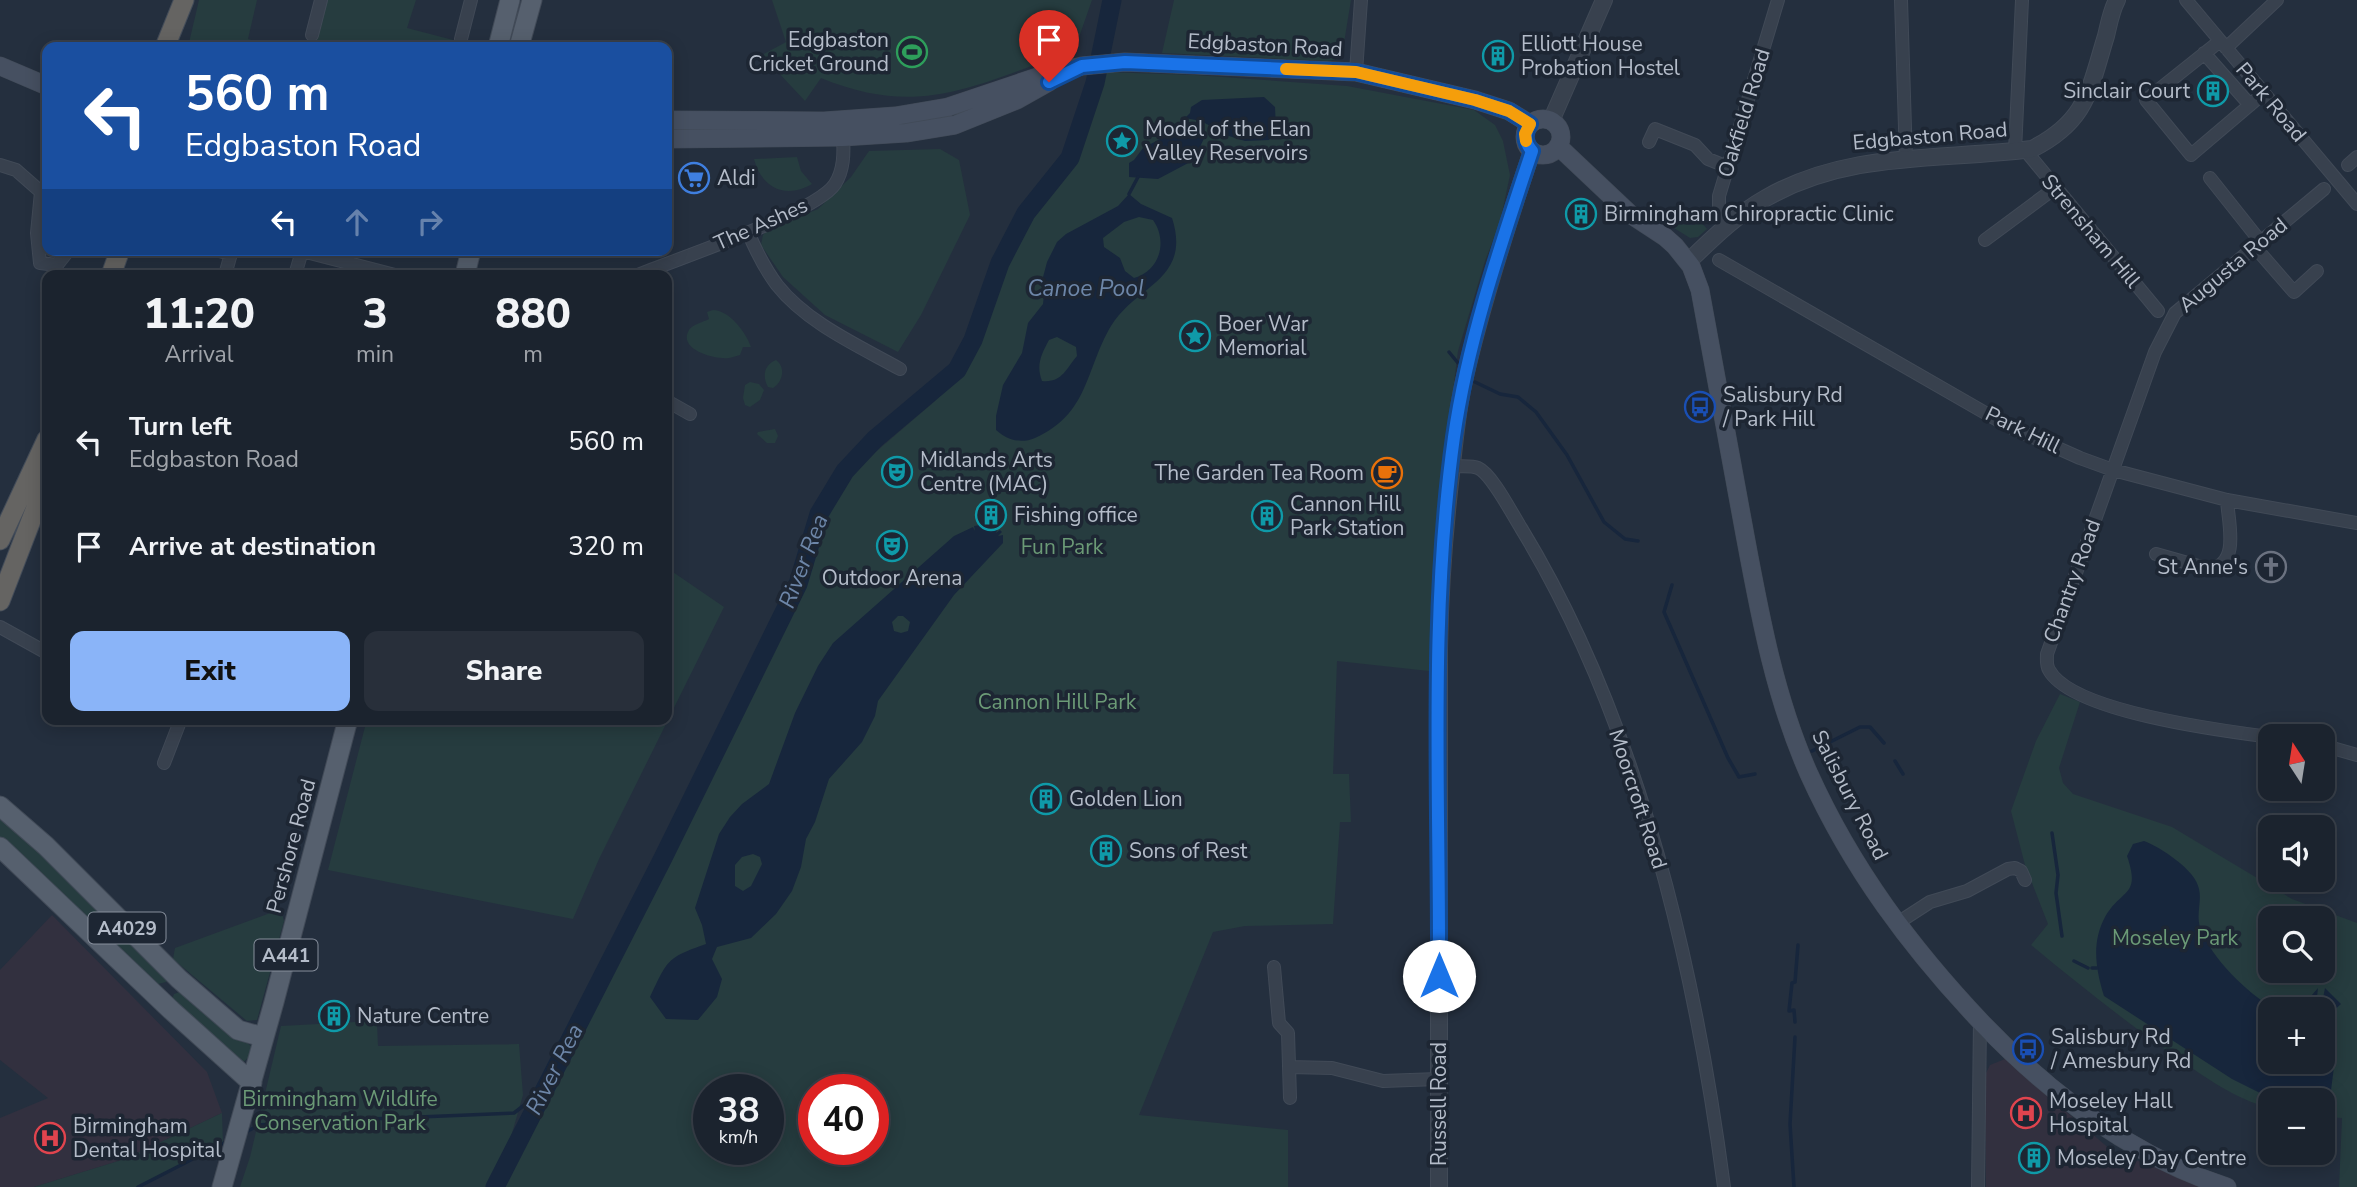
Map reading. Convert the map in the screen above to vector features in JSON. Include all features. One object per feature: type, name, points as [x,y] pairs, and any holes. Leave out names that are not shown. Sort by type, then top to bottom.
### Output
[{"type":"highway","points":[[168,42],[186,0]]},
{"type":"highway","points":[[180,42],[186,0]]},
{"type":"highway","points":[[0,540],[42,450]]},
{"type":"highway","points":[[0,601],[42,492]]},
{"type":"main road","points":[[499,42],[510,0]]},
{"type":"main road","points":[[520,42],[532,0]]},
{"type":"main road","name":"Edgbaston Road","points":[[672,139],[734,139],[843,128],[948,107],[1040,76],[1111,62],[1356,72],[1475,100],[1509,111],[1530,124]]},
{"type":"main road","points":[[0,66],[42,84]]},
{"type":"main road","name":"Edgbaston Road","points":[[672,120],[733,121],[905,132],[955,125],[1017,100],[1078,68]]},
{"type":"main road","points":[[948,107],[955,125]]},
{"type":"main road","points":[[1538,119],[1556,124],[1561,134],[1558,146],[1548,154],[1532,151],[1525,134],[1530,124],[1538,119]]},
{"type":"main road","points":[[733,121],[734,139]]},
{"type":"main road","points":[[1558,146],[1603,191],[1630,214],[1665,237],[1688,262]]},
{"type":"main road","name":"Salisbury Road","points":[[1688,262],[1700,290],[1759,608],[1777,687],[1810,776],[1838,832],[1896,924],[1949,988],[2032,1072],[2097,1124],[2183,1172],[2227,1187]]},
{"type":"main road","name":"Pershore Road","points":[[222,1187],[346,725]]},
{"type":"main road","name":"A4029","points":[[0,806],[46,846],[179,979],[238,1030],[263,1037]]},
{"type":"main road","name":"A4029","points":[[0,847],[252,1083]]},
{"type":"main road","points":[[158,997],[179,979]]},
{"type":"street","points":[[312,36],[321,0]]},
{"type":"street","points":[[460,40],[471,0]]},
{"type":"street","points":[[1356,72],[1361,0]]},
{"type":"street","points":[[1551,121],[1604,0]]},
{"type":"street","name":"Oakfield Road","points":[[1726,225],[1719,209],[1719,196],[1777,0]]},
{"type":"street","points":[[1901,0],[1906,160]]},
{"type":"street","points":[[2020,151],[2022,0]]},
{"type":"street","name":"Edgbaston Road","points":[[1688,262],[1726,225],[1767,197],[1818,174],[1873,162],[2020,151],[2032,149],[2051,139],[2070,123],[2081,108],[2117,0]]},
{"type":"street","name":"Park Road","points":[[2186,0],[2357,204]]},
{"type":"street","points":[[2264,93],[2191,155],[2146,100],[2204,54],[2223,45],[2277,0]]},
{"type":"street","points":[[2204,54],[2250,105]]},
{"type":"street","name":"The Ashes","points":[[651,270],[801,209],[834,186],[844,160],[843,128]]},
{"type":"street","points":[[1649,142],[1655,130],[1695,145],[1708,159],[1728,167]]},
{"type":"street","name":"Russell Road","points":[[1439,1187],[1440,591],[1451,466],[1463,386],[1505,231],[1532,151]]},
{"type":"street","name":"Strensham Hill","points":[[2020,151],[2055,188],[2158,311]]},
{"type":"street","points":[[0,166],[16,170],[41,192],[37,233],[40,263],[57,265],[64,256]]},
{"type":"street","points":[[2210,178],[2217,197],[2294,292],[2318,271]]},
{"type":"street","points":[[1985,240],[2055,188]]},
{"type":"street","name":"Augusta Road","points":[[2113,470],[2155,352],[2175,313],[2324,190]]},
{"type":"street","points":[[748,232],[760,260],[779,288],[814,319],[900,369]]},
{"type":"street","points":[[321,256],[376,270]]},
{"type":"street","name":"Park Hill","points":[[1719,260],[2007,426],[2080,458],[2113,470],[2227,500],[2357,523]]},
{"type":"street","points":[[672,404],[690,414]]},
{"type":"street","name":"Moorcroft Road","points":[[1451,466],[1478,468],[1488,476],[1520,526],[1552,579],[1583,643],[1618,733],[1659,862],[1686,972],[1724,1187]]},
{"type":"street","name":"Chantry Road","points":[[2113,470],[2054,629],[2047,654],[2049,669],[2069,689],[2136,714],[2180,724],[2258,735]]},
{"type":"street","points":[[2156,554],[2209,569],[2218,568],[2229,556],[2227,500]]},
{"type":"street","points":[[0,627],[42,650]]},
{"type":"street","points":[[164,763],[179,725]]},
{"type":"street","points":[[2335,749],[2357,755]]},
{"type":"street","points":[[1896,924],[1930,902],[1967,891],[2008,869],[2015,868],[2025,880]]},
{"type":"street","points":[[1274,967],[1279,1023],[1288,1033],[1290,1098]]},
{"type":"street","points":[[1978,1187],[1980,1020]]},
{"type":"street","points":[[1290,1067],[1332,1068],[1383,1081],[1438,1079]]},
{"type":"shaded area","points":[[52,915],[207,1072],[222,1113],[125,1159],[34,1187],[0,1187],[0,1118],[48,1098],[0,1060],[0,970]]},
{"type":"shaded area","name":"Moseley Hall Hospital","points":[[2005,1059],[2112,1151],[2207,1187],[1986,1187],[1985,1075],[1990,1065]]},
{"type":"green space","points":[[199,0],[257,0],[248,39],[258,42],[189,42]]},
{"type":"green space","points":[[325,0],[416,0],[407,28],[461,42],[315,42]]},
{"type":"green space","name":"Edgbaston Cricket Ground","points":[[772,0],[1092,0],[1078,40],[1071,37],[1055,48],[1059,56],[997,78],[942,94],[914,97],[886,96],[855,90],[821,78],[805,101],[762,55],[786,42]]},
{"type":"green space","points":[[1174,0],[1351,0],[1342,55],[1338,59],[1327,61],[1162,53]]},
{"type":"green space","name":"Cannon Hill Park","points":[[1103,72],[1195,75],[1347,86],[1474,110],[1495,125],[1503,141],[1510,175],[1500,222],[1485,261],[1458,351],[1437,518],[1429,671],[1337,661],[1333,774],[1349,774],[1351,822],[1340,822],[1333,924],[1245,926],[1213,932],[1139,1115],[1288,1130],[1288,1187],[505,1187],[804,585],[827,513],[850,474],[935,401],[967,361],[983,316],[1029,217],[1075,158]]},
{"type":"green space","points":[[940,149],[959,160],[970,215],[921,315],[898,352],[825,315],[783,277],[761,245],[763,235],[767,230],[818,209],[851,177],[869,151]]},
{"type":"green space","points":[[797,157],[801,171],[812,184],[793,191],[784,191],[768,183],[757,169],[754,159]]},
{"type":"green space","points":[[1702,223],[1707,229],[1698,237],[1690,238],[1674,228],[1676,224]]},
{"type":"green space","points":[[713,310],[725,314],[736,323],[751,347],[743,347],[740,355],[730,358],[707,355],[693,348],[688,343],[689,330],[709,319],[707,312]]},
{"type":"green space","points":[[776,360],[781,366],[781,378],[773,388],[768,387],[765,371]]},
{"type":"green space","points":[[750,382],[759,384],[764,390],[760,400],[750,407],[745,405],[743,398],[745,385]]},
{"type":"green space","points":[[775,429],[778,436],[775,443],[767,443],[757,434],[758,432]]},
{"type":"green space","points":[[672,571],[724,607],[672,712]]},
{"type":"green space","name":"Moseley Park","points":[[2060,694],[2080,702],[2059,768],[2063,783],[2073,794],[2172,827],[2258,879],[2258,892],[2280,892],[2311,906],[2258,906],[2258,983],[2335,983],[2335,915],[2357,923],[2357,1187],[2339,1187],[2342,1118],[2335,1118],[2335,1088],[2258,1088],[2258,1104],[2233,1093],[2139,1030],[2031,945],[2048,924],[2025,865],[2011,811],[2036,741]]},
{"type":"green space","points":[[365,725],[665,725],[599,859],[573,919],[328,870]]},
{"type":"green space","points":[[0,813],[167,980],[166,982],[158,984],[0,838]]},
{"type":"green space","points":[[281,909],[284,921],[257,1020],[247,1021],[173,959],[175,948]]},
{"type":"green space","points":[[185,990],[251,1046],[248,1058],[240,1065],[171,1002],[174,994]]},
{"type":"green space","name":"Birmingham Wildlife Conservation Park","points":[[377,1022],[378,1046],[519,1044],[523,1095],[508,1147],[488,1187],[240,1187],[250,1157],[281,1026]]},
{"type":"green space","points":[[222,1113],[223,1145],[138,1187],[34,1187],[125,1159]]},
{"type":"water","points":[[1264,97],[1275,107],[1276,129],[1269,140],[1245,141],[1201,121],[1185,118],[1191,107],[1202,100]]},
{"type":"water","points":[[1194,126],[1206,134],[1194,160],[1158,179],[1129,177],[1129,163],[1143,148],[1162,138],[1171,129]]},
{"type":"water","name":"Canoe Pool","points":[[1129,194],[1141,204],[1172,218],[1176,239],[1174,255],[1168,269],[1122,312],[1111,326],[1084,390],[1066,417],[1053,428],[1030,440],[1019,441],[1005,436],[996,430],[996,416],[1003,385],[1022,353],[1028,323],[1043,304],[1042,281],[1047,262],[1057,242],[1066,234],[1118,206]],"holes":[[[1139,217],[1153,220],[1158,228],[1160,246],[1159,254],[1150,269],[1134,278],[1125,271],[1120,258],[1104,247],[1103,238],[1124,222]],[[1057,337],[1076,347],[1077,356],[1059,377],[1042,381],[1039,370],[1042,355],[1049,340]]]},
{"type":"water","points":[[981,525],[982,529],[982,525],[985,525],[986,529],[987,525],[990,525],[990,530],[994,527],[993,531],[998,528],[996,533],[1000,530],[1002,532],[998,536],[1003,535],[1003,543],[954,595],[878,701],[875,716],[862,742],[829,779],[815,822],[806,839],[801,867],[792,891],[776,914],[751,938],[717,947],[712,959],[722,979],[717,997],[698,1020],[666,1019],[650,997],[665,968],[675,957],[706,944],[695,908],[719,834],[742,804],[769,784],[795,713],[818,666],[833,643],[954,536],[973,527],[975,531],[974,526]],"holes":[[[898,616],[903,616],[910,622],[908,631],[894,631],[892,622]],[[753,854],[760,857],[762,864],[751,886],[743,891],[735,886],[735,865],[742,857]]]},
{"type":"water","points":[[2144,841],[2159,848],[2184,867],[2196,882],[2200,898],[2200,927],[2205,939],[2221,963],[2258,998],[2258,1074],[2333,1074],[2331,1088],[2258,1088],[2258,1092],[2232,1079],[2104,996],[2096,947],[2105,917],[2131,886],[2131,869],[2127,856],[2133,844]]},
{"type":"water","points":[[2325,988],[2334,997],[2323,997]]},
{"type":"water","points":[[2335,998],[2341,1004],[2335,1009]]},
{"type":"waterway","name":"River Rea","points":[[495,1187],[663,858],[798,584],[819,514],[845,471],[875,439],[957,370],[973,340],[1000,263],[1026,213],[1070,158],[1095,83],[1112,0]]},
{"type":"waterway","points":[[1185,118],[1185,126]]},
{"type":"waterway","points":[[1276,121],[1285,128]]},
{"type":"waterway","points":[[1129,194],[1138,177]]},
{"type":"waterway","points":[[1449,352],[1458,363]]},
{"type":"waterway","points":[[1475,382],[1500,394],[1518,397],[1536,412],[1567,455],[1604,522],[1625,539],[1638,541]]},
{"type":"waterway","points":[[1672,585],[1664,612],[1728,758],[1739,777],[1755,774]]},
{"type":"waterway","points":[[1812,751],[1860,727],[1870,727],[1884,743]]},
{"type":"waterway","points":[[1895,761],[1903,774]]},
{"type":"waterway","points":[[2052,833],[2062,936]]},
{"type":"waterway","points":[[1795,1022],[1794,1010],[1789,1011],[1798,945]]},
{"type":"waterway","points":[[2074,961],[2088,968]]},
{"type":"waterway","points":[[2092,968],[2097,968]]},
{"type":"waterway","points":[[1794,1187],[1790,1124],[1795,1037]]},
{"type":"waterway","points":[[246,1132],[259,1125],[298,1122],[514,1113],[545,1089]]},
{"type":"waterway","points":[[138,1187],[226,1142]]},
{"type":"slow traffic","points":[[1286,69],[1356,72],[1475,100],[1509,111],[1530,124],[1525,134],[1526,141]]},
{"type":"place","name":"Edgbaston Cricket Ground","points":[[912,52]]},
{"type":"place","name":"Elliott House Probation Hostel","points":[[1498,56]]},
{"type":"place","name":"Sinclair Court","points":[[2213,91]]},
{"type":"place","name":"Model of the Elan Valley Reservoirs","points":[[1122,141]]},
{"type":"place","name":"Aldi","points":[[694,178]]},
{"type":"place","name":"Birmingham Chiropractic Clinic","points":[[1581,214]]},
{"type":"place","name":"Boer War Memorial","points":[[1195,336]]},
{"type":"place","name":"Salisbury Rd / Park Hill","points":[[1700,407]]},
{"type":"place","name":"Midlands Arts Centre (MAC)","points":[[897,472]]},
{"type":"place","name":"The Garden Tea Room","points":[[1387,473]]},
{"type":"place","name":"Fishing office","points":[[991,515]]},
{"type":"place","name":"Cannon Hill Park Station","points":[[1267,516]]},
{"type":"place","name":"Outdoor Arena","points":[[892,546]]},
{"type":"place","name":"St Anne's","points":[[2271,567]]},
{"type":"place","name":"Golden Lion","points":[[1046,799]]},
{"type":"place","name":"Sons of Rest","points":[[1106,851]]},
{"type":"place","name":"Nature Centre","points":[[334,1016]]},
{"type":"place","name":"Salisbury Rd / Amesbury Rd","points":[[2028,1049]]},
{"type":"place","name":"Moseley Hall Hospital","points":[[2026,1113]]},
{"type":"place","name":"Birmingham Dental Hospital","points":[[50,1138]]},
{"type":"place","name":"Moseley Day Centre","points":[[2034,1158]]},
{"type":"route","points":[[1049,82],[1082,66],[1111,62],[1356,72],[1475,100],[1509,111],[1530,124],[1525,134],[1528,147],[1532,151],[1505,231],[1463,386],[1444,529],[1438,649],[1439,976]]},
{"type":"park label","name":"Fun Park","points":[[1062,547]]}]
